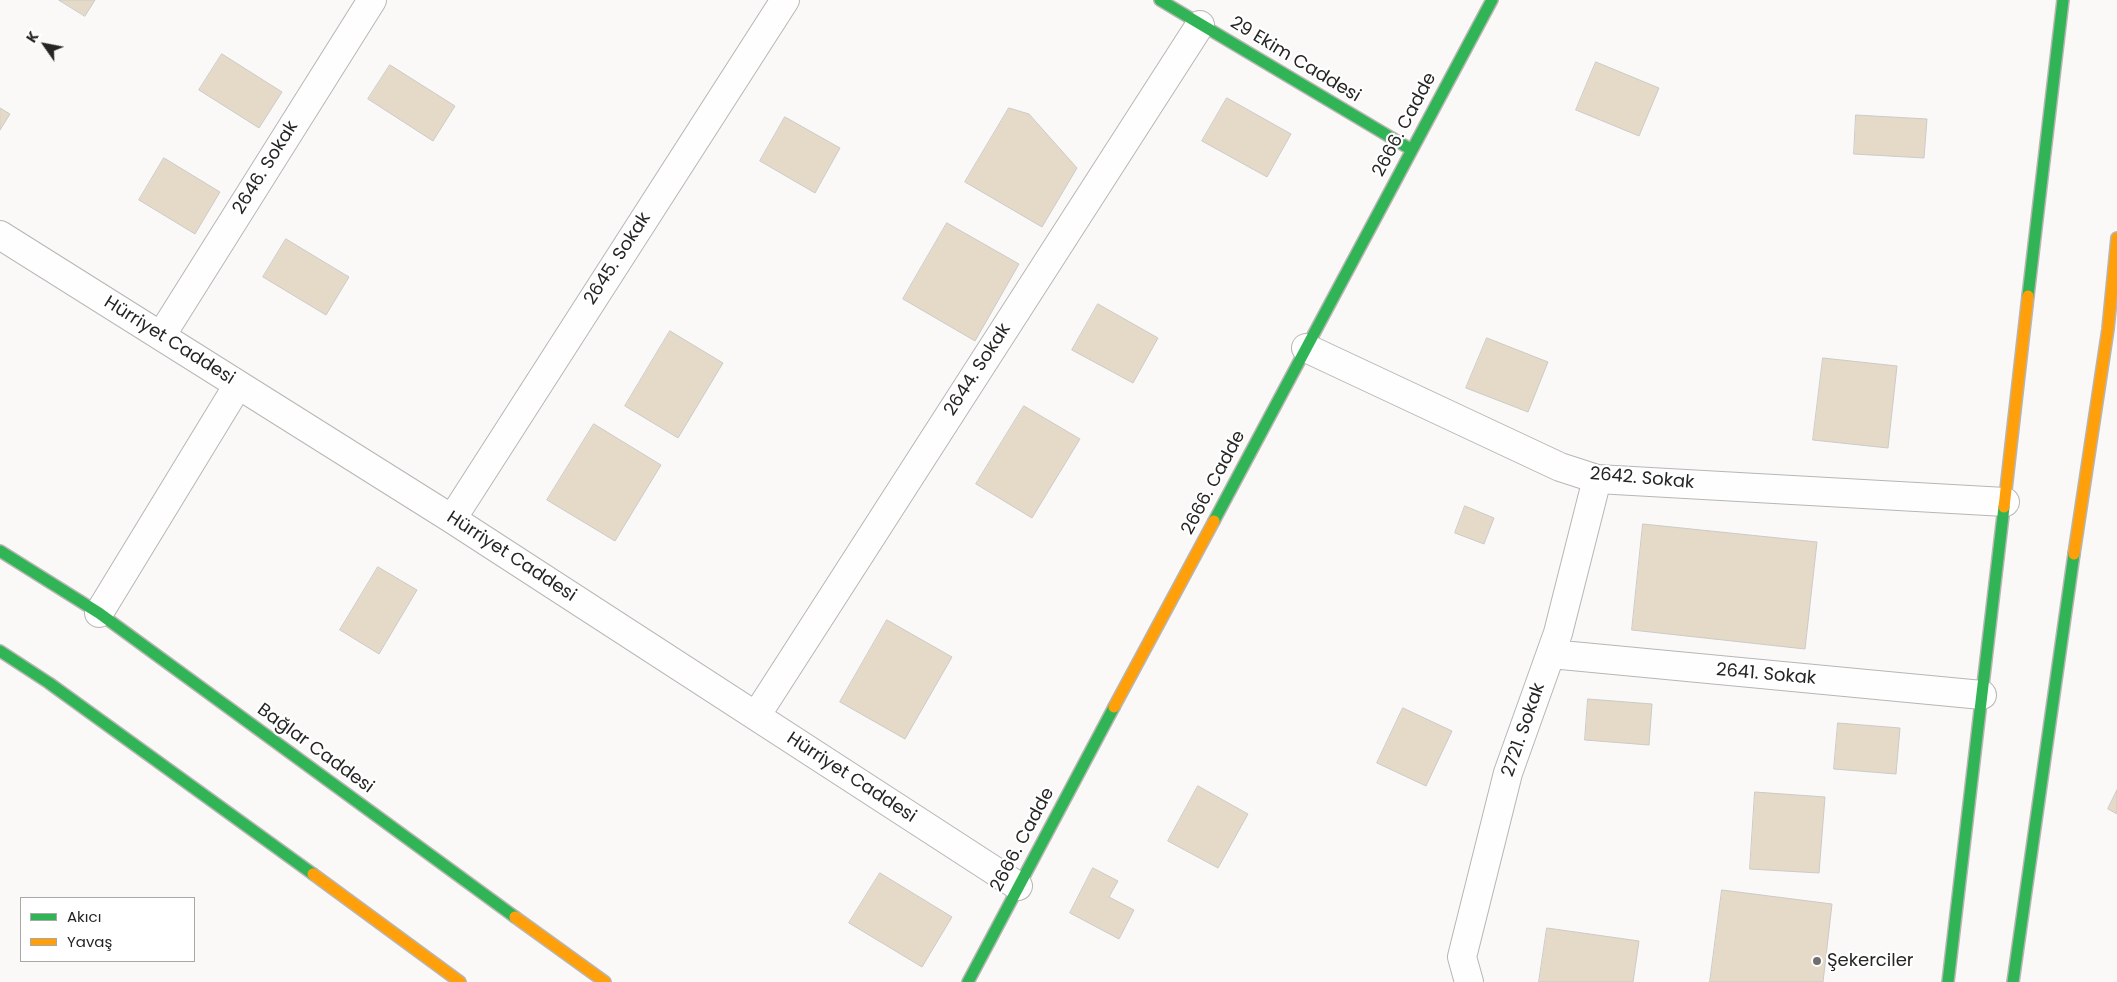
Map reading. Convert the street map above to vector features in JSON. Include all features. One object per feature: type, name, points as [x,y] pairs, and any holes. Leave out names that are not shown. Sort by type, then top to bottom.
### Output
[{"type":"main road","name":"29 Ekim Caddesi","points":[[1160,0],[1412,150]]},
{"type":"main road","name":"2666. Cadde","points":[[968,982],[1492,0]]},
{"type":"main road","points":[[1948,982],[2063,0]]},
{"type":"main road","points":[[2013,982],[2084,477],[2113,329],[2117,238]]},
{"type":"main road","name":"Bağlar Caddesi","points":[[0,551],[99,613],[604,982]]},
{"type":"main road","points":[[0,651],[49,683],[460,982]]},
{"type":"street","name":"2646. Sokak","points":[[161,336],[372,0]]},
{"type":"street","name":"2645. Sokak","points":[[452,519],[785,0]]},
{"type":"street","name":"2644. Sokak","points":[[756,716],[1200,25]]},
{"type":"street","name":"Hürriyet Caddesi","points":[[0,235],[452,519],[1018,886]]},
{"type":"street","name":"2642. Sokak","points":[[1306,348],[1560,467],[1597,479],[2005,502]]},
{"type":"street","points":[[99,613],[238,385]]},
{"type":"street","name":"2721. Sokak","points":[[1469,982],[1462,957],[1508,773],[1558,633],[1597,479]]},
{"type":"street","name":"2641. Sokak","points":[[1551,654],[1982,695]]},
{"type":"building","points":[[59,0],[95,0],[85,16]]},
{"type":"building","points":[[222,54],[282,92],[259,128],[199,90]]},
{"type":"building","points":[[1596,62],[1659,88],[1639,136],[1576,110]]},
{"type":"building","points":[[390,65],[455,106],[433,141],[368,99]]},
{"type":"building","points":[[1227,98],[1291,134],[1267,177],[1202,141]]},
{"type":"building","points":[[0,108],[10,114],[0,130]]},
{"type":"building","points":[[1009,108],[1029,114],[1077,168],[1042,227],[965,182]]},
{"type":"building","points":[[1856,115],[1927,119],[1924,158],[1854,154]]},
{"type":"building","points":[[785,117],[840,148],[815,193],[760,161]]},
{"type":"building","points":[[164,158],[220,192],[195,234],[139,200]]},
{"type":"building","points":[[947,223],[1019,264],[975,341],[903,299]]},
{"type":"building","points":[[286,239],[349,277],[326,315],[263,277]]},
{"type":"building","points":[[1098,304],[1158,338],[1133,383],[1072,350]]},
{"type":"building","points":[[670,331],[723,363],[678,438],[625,406]]},
{"type":"building","points":[[1487,338],[1548,362],[1528,412],[1466,388]]},
{"type":"building","points":[[1823,358],[1897,366],[1888,448],[1813,440]]},
{"type":"building","points":[[1024,406],[1080,439],[1032,518],[976,484]]},
{"type":"building","points":[[594,424],[661,465],[615,541],[547,500]]},
{"type":"building","points":[[1465,506],[1494,518],[1484,544],[1455,533]]},
{"type":"building","points":[[1643,524],[1817,542],[1805,649],[1632,630]]},
{"type":"building","points":[[378,567],[417,590],[379,654],[340,630]]},
{"type":"building","points":[[887,620],[952,657],[905,739],[840,702]]},
{"type":"building","points":[[1588,699],[1652,704],[1649,745],[1585,740]]},
{"type":"building","points":[[1403,708],[1452,731],[1426,786],[1377,763]]},
{"type":"building","points":[[1838,723],[1900,728],[1896,774],[1834,769]]},
{"type":"building","points":[[1198,786],[1248,814],[1218,868],[1168,841]]},
{"type":"building","points":[[2117,790],[2117,814],[2108,809]]},
{"type":"building","points":[[1755,792],[1825,797],[1819,873],[1750,869]]},
{"type":"building","points":[[1093,868],[1118,881],[1109,897],[1134,910],[1119,939],[1070,913]]},
{"type":"building","points":[[880,873],[952,917],[922,967],[849,923]]},
{"type":"building","points":[[1722,890],[1832,904],[1823,982],[1710,982]]},
{"type":"building","points":[[1547,928],[1639,941],[1633,982],[1539,982]]},
{"type":"traffic: fast","points":[[1160,0],[1412,150]]},
{"type":"traffic: fast","points":[[1214,521],[1492,0]]},
{"type":"traffic: fast","points":[[2028,296],[2063,0]]},
{"type":"traffic: fast","points":[[1948,982],[2004,507]]},
{"type":"traffic: fast","points":[[0,551],[99,613],[515,917]]},
{"type":"traffic: fast","points":[[2013,982],[2074,554]]},
{"type":"traffic: fast","points":[[0,651],[49,683],[313,874]]},
{"type":"traffic: fast","points":[[968,982],[1114,707]]},
{"type":"traffic: slow","points":[[2074,554],[2108,329],[2117,238]]},
{"type":"traffic: slow","points":[[2004,507],[2028,296]]},
{"type":"traffic: slow","points":[[1114,707],[1214,521]]},
{"type":"traffic: slow","points":[[313,874],[460,982]]},
{"type":"traffic: slow","points":[[515,917],[605,982]]},
{"type":"place","name":"Şekerciler","points":[[1817,961]]}]
